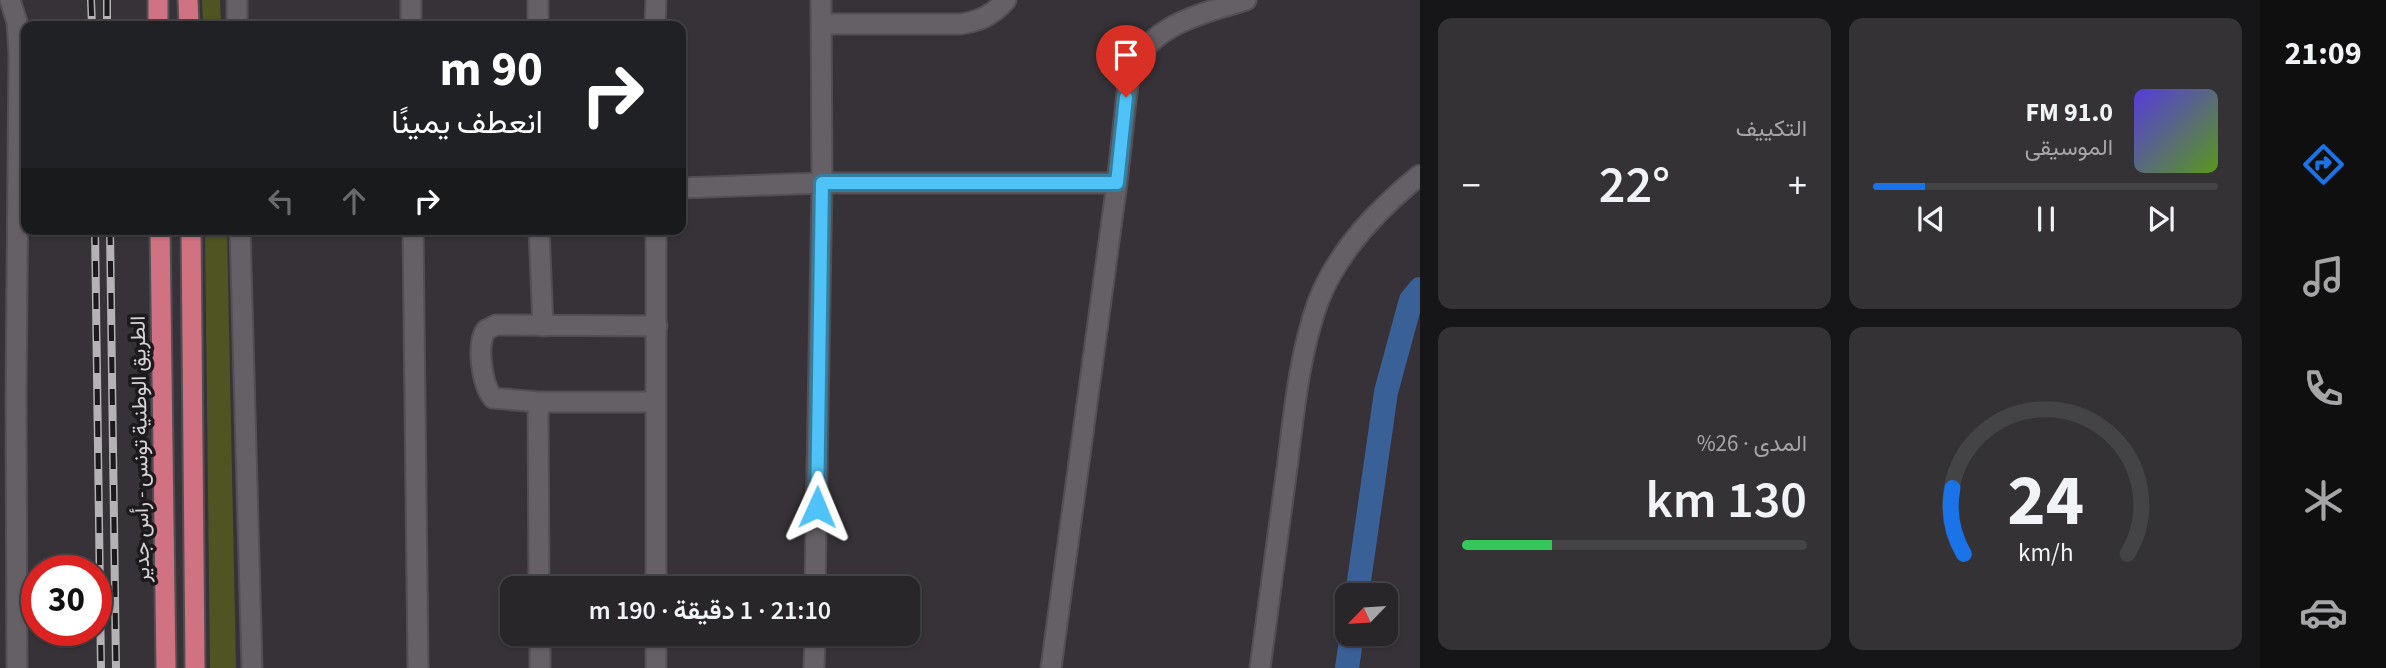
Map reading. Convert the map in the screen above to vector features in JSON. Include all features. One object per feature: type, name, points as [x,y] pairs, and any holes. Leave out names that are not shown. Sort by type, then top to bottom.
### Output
[{"type":"highway","points":[[158,0],[158,21]]},
{"type":"highway","points":[[188,0],[188,21]]},
{"type":"highway","name":"الطريق الوطنية تونس - رأس جدير","points":[[160,235],[166,668]]},
{"type":"highway","points":[[191,235],[195,668]]},
{"type":"street","points":[[10,0],[18,22],[19,54],[8,397],[17,668]]},
{"type":"street","points":[[237,0],[237,21]]},
{"type":"street","points":[[411,0],[411,21]]},
{"type":"street","points":[[538,0],[538,21]]},
{"type":"street","points":[[656,0],[656,21]]},
{"type":"street","points":[[815,576],[822,183],[821,0]]},
{"type":"street","points":[[821,24],[977,22],[1006,0]]},
{"type":"street","points":[[1051,668],[1117,183],[1129,75],[1141,50],[1153,38],[1199,15],[1246,0]]},
{"type":"street","points":[[1260,668],[1296,396],[1305,347],[1318,301],[1333,271],[1363,228],[1420,175]]},
{"type":"street","points":[[686,188],[822,183],[1117,183]]},
{"type":"street","points":[[240,235],[252,668]]},
{"type":"street","points":[[413,235],[418,668]]},
{"type":"street","points":[[539,235],[543,326]]},
{"type":"street","points":[[656,235],[656,576]]},
{"type":"street","points":[[656,402],[538,402],[493,398],[486,388],[480,343],[483,333],[493,326],[657,326]]},
{"type":"street","points":[[538,402],[539,576]]},
{"type":"street","points":[[540,646],[540,668]]},
{"type":"street","points":[[656,646],[656,668]]},
{"type":"street","points":[[814,668],[815,646]]},
{"type":"green space","points":[[202,0],[220,0],[221,21],[203,21]]},
{"type":"green space","points":[[205,235],[227,235],[236,668],[210,668]]},
{"type":"waterway","points":[[1359,583],[1386,392],[1411,300],[1420,289]]},
{"type":"waterway","points":[[1347,668],[1350,646]]},
{"type":"railway","points":[[91,0],[92,21]]},
{"type":"railway","points":[[107,0],[107,21]]},
{"type":"railway","points":[[95,235],[101,668]]},
{"type":"railway","points":[[110,235],[116,668]]},
{"type":"route","points":[[817,507],[822,183],[1117,183],[1126,97]]}]
